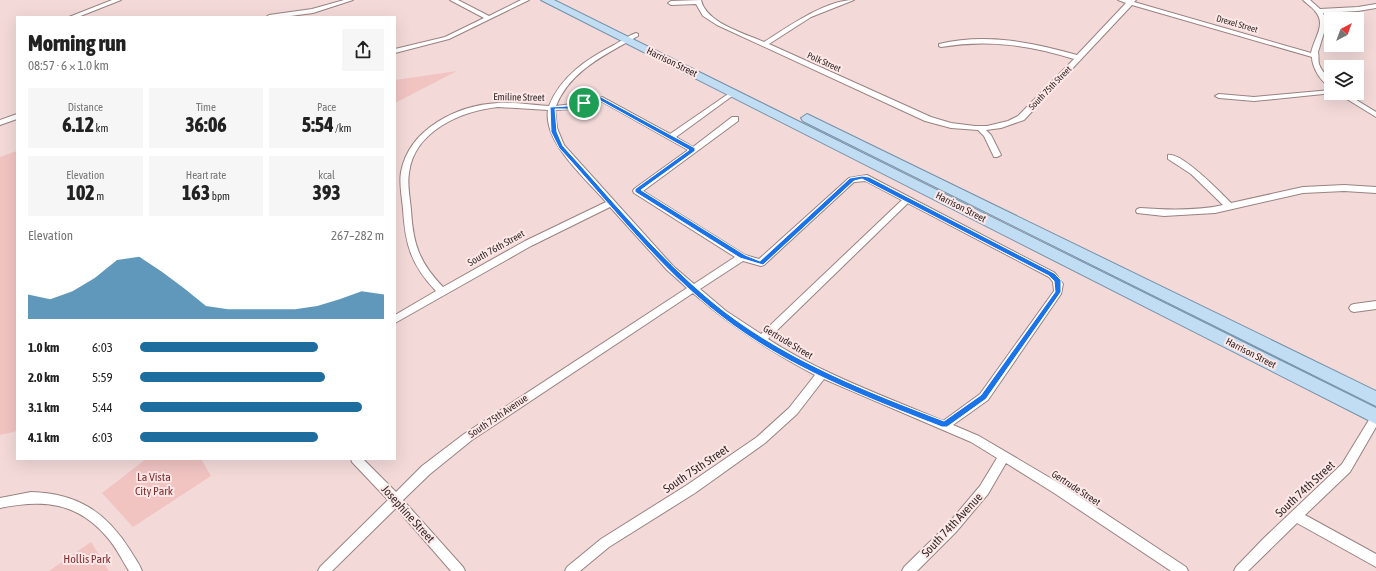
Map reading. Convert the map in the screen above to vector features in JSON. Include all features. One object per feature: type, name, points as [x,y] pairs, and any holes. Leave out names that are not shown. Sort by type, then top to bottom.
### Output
[{"type":"main road","name":"Harrison Street","points":[[546,0],[631,37],[1376,399]]},
{"type":"main road","name":"Harrison Street","points":[[566,0],[733,93],[1376,417]]},
{"type":"street","points":[[75,16],[118,0]]},
{"type":"street","points":[[276,16],[313,11],[350,0]]},
{"type":"street","points":[[453,0],[489,18]]},
{"type":"street","points":[[396,51],[437,41],[526,0]]},
{"type":"street","points":[[764,45],[809,16],[852,0]]},
{"type":"street","name":"Drexel Street","points":[[1121,0],[1132,1],[1316,56]]},
{"type":"street","points":[[1306,0],[1322,15],[1324,24],[1316,56],[1316,63],[1324,77]]},
{"type":"street","name":"Polk Street","points":[[670,3],[698,1],[701,10],[711,20],[928,119],[952,126],[980,128]]},
{"type":"street","name":"South 75th Street","points":[[980,128],[1003,126],[1021,118],[1132,1]]},
{"type":"street","points":[[1319,11],[1358,9],[1376,6]]},
{"type":"street","points":[[552,108],[562,88],[584,66],[631,37]]},
{"type":"street","points":[[941,45],[972,40],[1004,41],[1039,46],[1078,58]]},
{"type":"street","points":[[670,137],[733,93]]},
{"type":"street","points":[[1219,96],[1254,99],[1324,93]]},
{"type":"street","name":"Emiline Street","points":[[442,291],[430,280],[417,263],[409,240],[404,172],[414,149],[432,129],[454,116],[475,108],[496,104],[552,108],[568,107],[600,98],[693,150]]},
{"type":"street","points":[[1351,100],[1376,115]]},
{"type":"street","name":"Gertrude Street","points":[[552,108],[554,132],[561,146],[670,268],[723,314],[785,355],[822,374],[866,394],[945,425],[975,439],[1058,489],[1182,571]]},
{"type":"street","points":[[0,123],[16,116]]},
{"type":"street","points":[[735,119],[637,190],[742,257],[761,263],[852,180],[866,178],[1052,275],[1057,280],[1059,287],[1058,292],[984,397],[945,425]]},
{"type":"street","points":[[980,128],[987,135],[997,155]]},
{"type":"street","points":[[1171,157],[1194,172],[1230,207]]},
{"type":"street","points":[[1140,211],[1172,213],[1216,210],[1303,190],[1344,188],[1376,190]]},
{"type":"street","points":[[761,340],[907,199]]},
{"type":"street","name":"South 76th Street","points":[[396,318],[500,258],[581,216],[611,203]]},
{"type":"street","name":"South 75th Avenue","points":[[324,571],[395,499],[426,470],[468,437],[742,257]]},
{"type":"street","points":[[1354,308],[1376,305]]},
{"type":"street","name":"South 75th Street","points":[[571,571],[605,543],[691,489],[761,440],[793,411],[822,374]]},
{"type":"street","name":"South 74th Street","points":[[1240,571],[1268,542],[1346,468],[1376,417]]},
{"type":"street","name":"South 74th Avenue","points":[[908,571],[952,528],[984,490],[1004,456]]},
{"type":"street","name":"Josephine Street","points":[[357,460],[395,499],[459,571]]},
{"type":"street","points":[[0,503],[38,497],[62,500],[84,508],[110,533],[136,571]]},
{"type":"street","points":[[1296,516],[1376,561]]},
{"type":"green space","points":[[457,71],[396,102],[396,80]]},
{"type":"green space","points":[[16,151],[16,431],[0,435],[0,157]]},
{"type":"green space","name":"La Vista City Park","points":[[145,460],[202,460],[211,476],[133,527],[102,493]]},
{"type":"green space","name":"Hollis Park","points":[[91,542],[109,571],[49,571]]},
{"type":"route","points":[[600,98],[693,150],[637,190],[742,257],[761,263],[852,180],[857,178],[866,178],[1052,275],[1057,280],[1059,287],[1058,292],[984,397],[945,425],[866,394],[785,355],[723,314],[670,268],[561,146],[554,132],[552,108],[568,107],[584,103],[600,98]]}]
